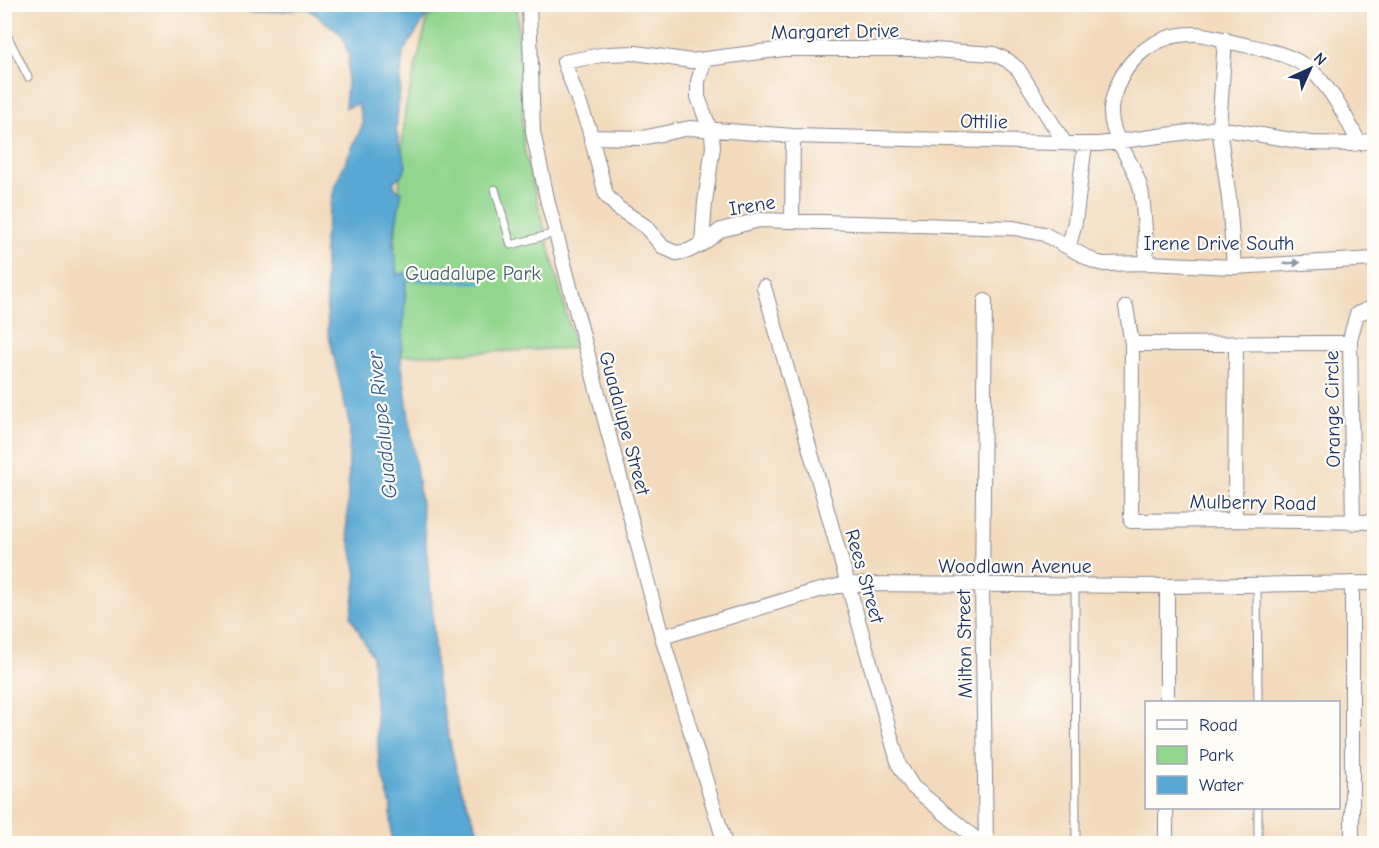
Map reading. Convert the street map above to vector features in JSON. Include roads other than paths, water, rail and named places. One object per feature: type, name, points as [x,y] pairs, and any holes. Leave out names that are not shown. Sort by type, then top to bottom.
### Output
[{"type":"street","name":"Guadalupe Street","points":[[530,4],[533,132],[555,233],[662,637],[725,843]]},
{"type":"street","points":[[1147,263],[1141,192],[1136,172],[1114,133],[1110,115],[1121,77],[1143,49],[1161,40],[1196,34],[1269,50],[1293,60],[1311,70],[1331,92],[1359,143]]},
{"type":"street","points":[[1225,39],[1219,128],[1229,198],[1234,267]]},
{"type":"street","name":"Margaret Drive","points":[[564,62],[607,54],[636,53],[691,61],[784,49],[918,50],[994,54],[1007,60],[1018,69],[1064,142]]},
{"type":"street","points":[[702,244],[712,147],[710,130],[698,96],[698,81],[705,59]]},
{"type":"street","name":"Irene","points":[[564,62],[591,137],[606,195],[618,208],[645,226],[663,247],[676,253],[688,251],[702,244],[721,230],[750,222],[792,219],[1014,228],[1044,234],[1069,246]]},
{"type":"street","name":"Ottilie","points":[[591,137],[642,138],[690,128],[793,136],[1085,144],[1120,142],[1219,128],[1310,143],[1359,143],[1374,140]]},
{"type":"street","points":[[792,219],[793,136]]},
{"type":"street","points":[[1069,246],[1075,222],[1085,144]]},
{"type":"street","name":"Irene Drive South","points":[[1069,246],[1095,262],[1104,264],[1147,263],[1234,267],[1374,259]]},
{"type":"street","name":"Rees Street","points":[[764,287],[895,753],[905,777],[913,787],[982,843]]},
{"type":"street","name":"Milton Street","points":[[985,301],[982,586],[986,843]]},
{"type":"street","points":[[1126,307],[1132,344],[1347,343],[1350,339]]},
{"type":"street","name":"Orange Circle","points":[[1353,523],[1350,339],[1357,314],[1374,307]]},
{"type":"street","name":"Mulberry Road","points":[[1132,344],[1131,521],[1374,522]]},
{"type":"street","points":[[1235,520],[1236,344]]},
{"type":"street","points":[[1352,583],[1352,843]]},
{"type":"street","name":"Woodlawn Avenue","points":[[662,637],[816,591],[847,584],[1167,586],[1374,583]]},
{"type":"street","points":[[1167,586],[1167,701]]},
{"type":"street","points":[[1166,809],[1166,843]]},
{"type":"lane","points":[[4,29],[28,77]]},
{"type":"lane","points":[[495,189],[511,245],[555,233]]},
{"type":"lane","points":[[1257,585],[1258,701]]},
{"type":"lane","points":[[1075,586],[1076,843]]},
{"type":"lane","points":[[1258,809],[1258,843]]},
{"type":"water","name":"Guadalupe River","points":[[232,5],[428,5],[426,17],[403,52],[396,131],[406,165],[404,173],[393,182],[396,190],[402,191],[393,240],[397,275],[407,272],[401,360],[423,518],[432,604],[436,679],[459,783],[483,843],[391,843],[391,806],[379,762],[372,656],[351,617],[357,574],[347,529],[350,427],[328,331],[324,240],[335,185],[363,124],[358,104],[345,108],[349,56],[342,35],[307,8],[259,12],[240,9]]},
{"type":"waterway","points":[[402,281],[406,279],[482,282]]},
{"type":"park label","name":"Guadalupe Park","points":[[473,273]]}]
